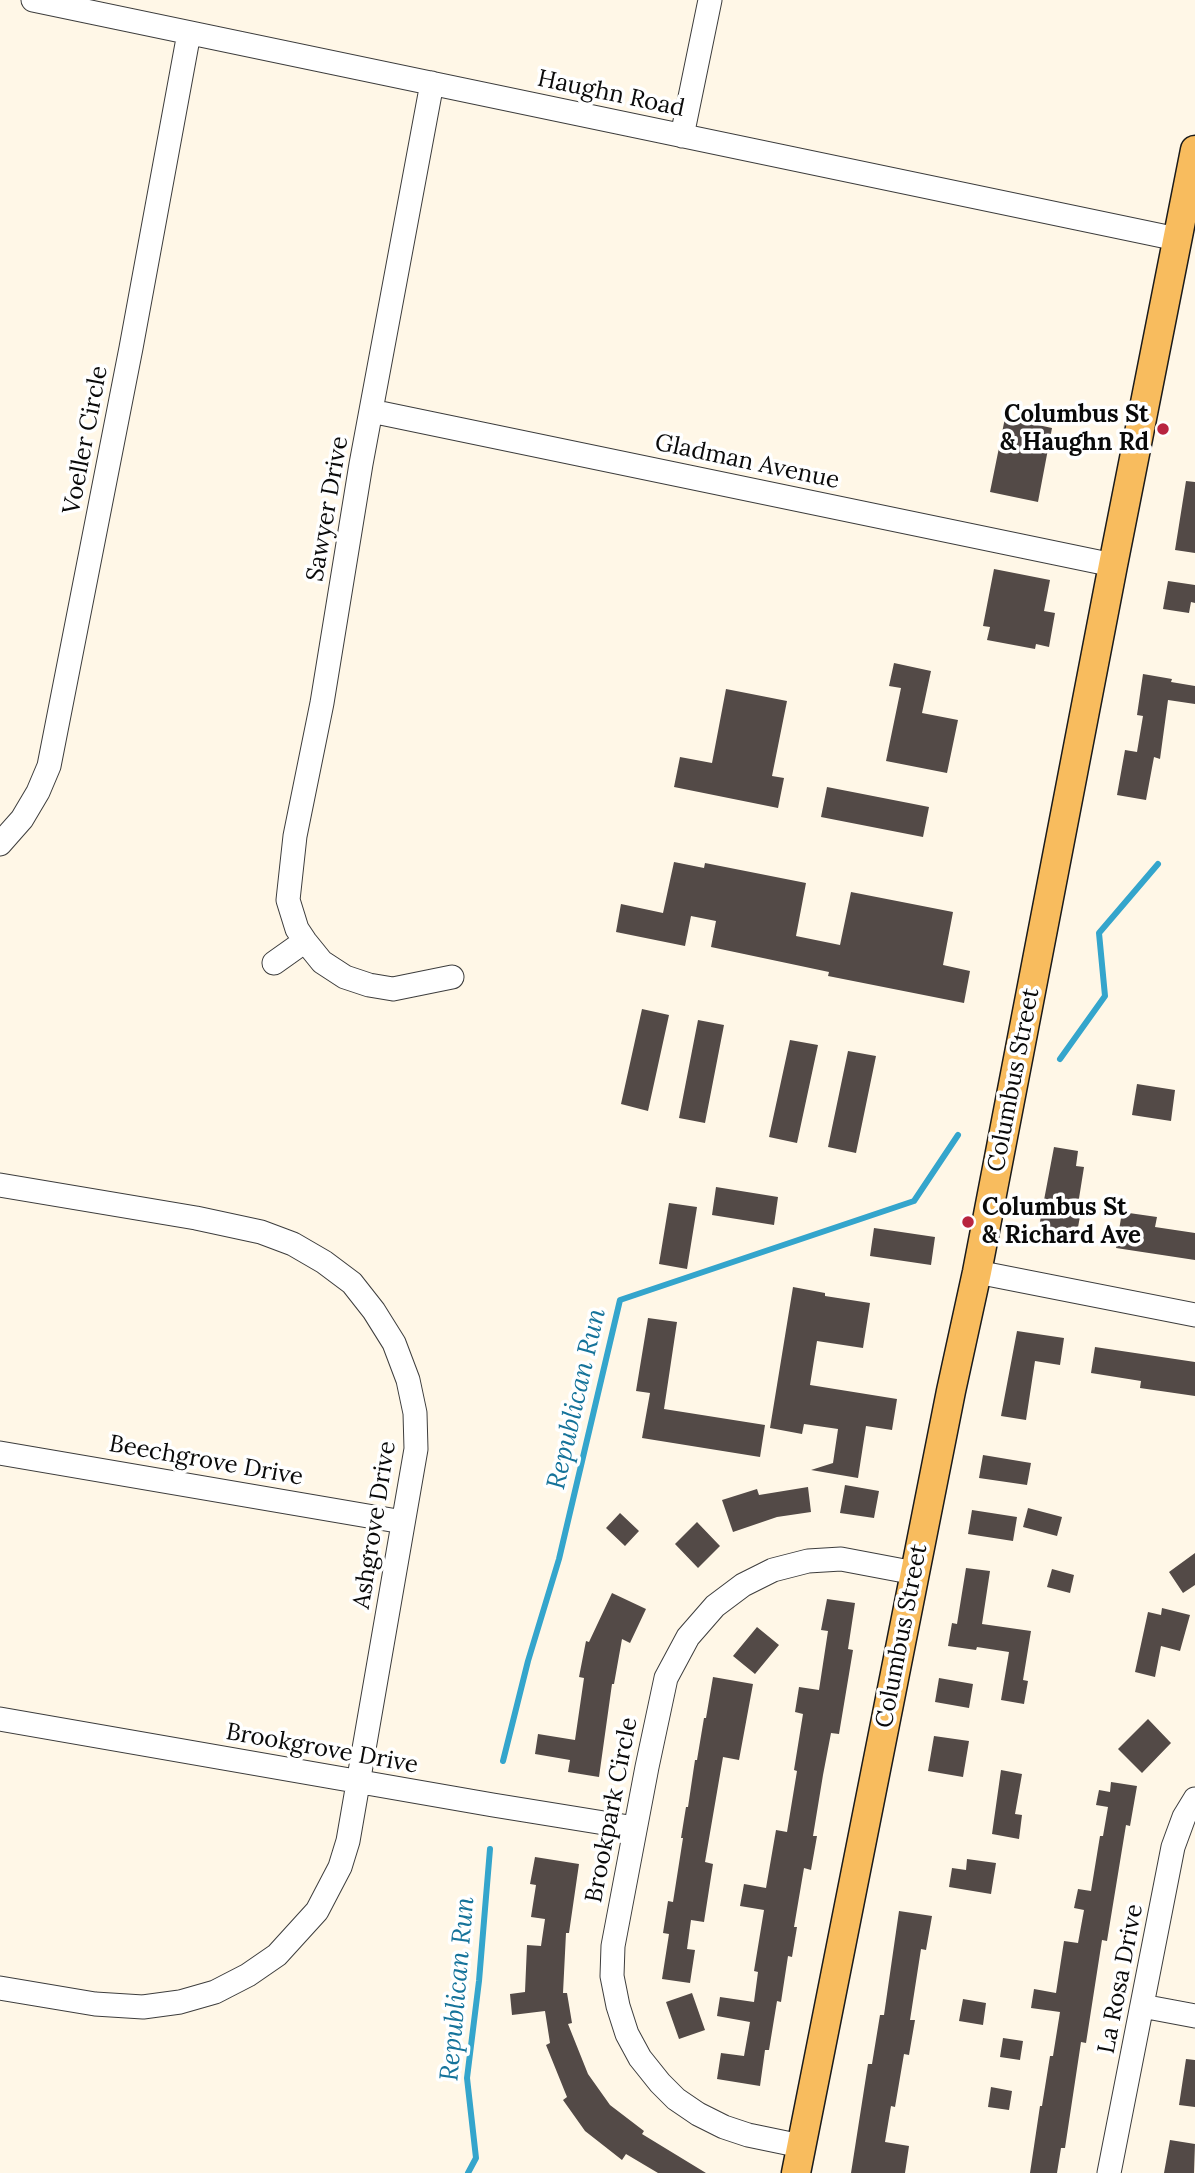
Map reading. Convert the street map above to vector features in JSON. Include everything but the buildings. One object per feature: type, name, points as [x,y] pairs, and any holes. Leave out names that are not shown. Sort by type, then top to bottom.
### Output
[{"type":"main road","name":"Columbus Street","points":[[798,2160],[977,1272],[1112,565],[1195,150]]},
{"type":"street","name":"Haughn Road","points":[[33,0],[1177,239]]},
{"type":"street","points":[[682,136],[710,0]]},
{"type":"street","name":"Voeller Circle","points":[[0,844],[22,819],[49,766],[134,334],[189,33]]},
{"type":"street","name":"Sawyer Drive","points":[[432,83],[371,411],[322,703],[295,836],[288,901],[297,929],[322,962],[333,971],[369,985],[393,989],[452,977]]},
{"type":"street","name":"Gladman Avenue","points":[[371,411],[1112,565]]},
{"type":"street","points":[[274,963],[305,941]]},
{"type":"street","name":"Ashgrove Drive","points":[[0,1185],[196,1218],[261,1232],[293,1244],[324,1262],[352,1283],[394,1343],[408,1380],[416,1449],[348,1841],[340,1867],[317,1911],[277,1955],[248,1975],[215,1992],[180,2002],[143,2007],[94,2004],[0,1988]]},
{"type":"street","points":[[977,1272],[1195,1315]]},
{"type":"street","name":"Beechgrove Drive","points":[[0,1453],[403,1522]]},
{"type":"street","name":"Brookpark Circle","points":[[798,2160],[748,2135],[698,2115],[676,2099],[640,2058],[627,2035],[612,1976],[613,1946],[635,1828],[666,1678],[688,1637],[715,1606],[743,1585],[773,1570],[808,1561],[841,1559],[915,1573]]},
{"type":"street","name":"Brookgrove Drive","points":[[0,1719],[635,1828]]},
{"type":"street","name":"La Rosa Drive","points":[[1109,2173],[1173,1847],[1184,1817],[1195,1799]]},
{"type":"street","points":[[1142,2006],[1195,2016]]},
{"type":"waterway","name":"Republican Run","points":[[1060,1059],[1105,996],[1099,933],[1158,864]]},
{"type":"waterway","name":"Republican Run","points":[[503,1761],[528,1661],[559,1559],[620,1300],[914,1201],[958,1135]]},
{"type":"waterway","name":"Republican Run","points":[[468,2173],[476,2158],[467,2078],[479,1981],[490,1849]]},
{"type":"place","name":"Columbus St & Haughn Rd","points":[[1163,429]]},
{"type":"place","name":"Columbus St & Richard Ave","points":[[968,1222]]}]
